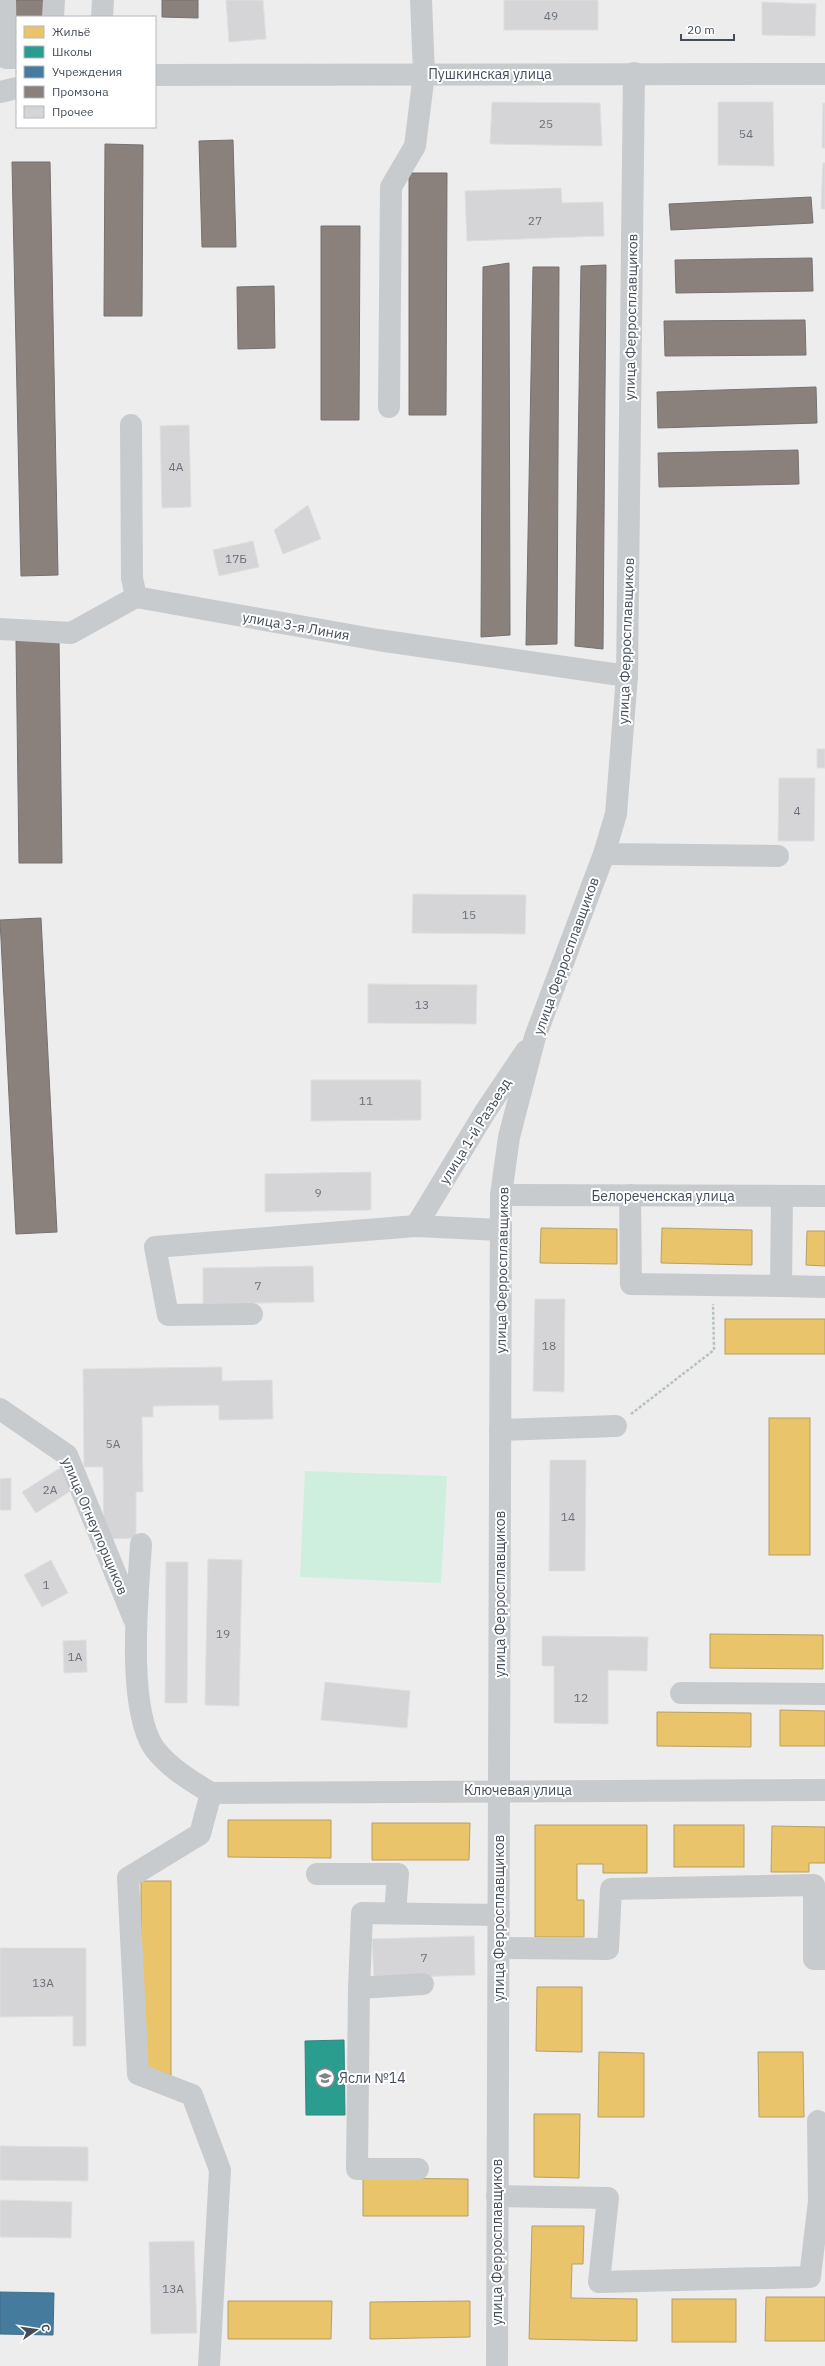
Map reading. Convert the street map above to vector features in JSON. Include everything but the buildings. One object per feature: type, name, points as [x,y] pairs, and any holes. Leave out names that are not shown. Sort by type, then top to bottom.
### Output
[{"type":"street","points":[[5,0],[6,58],[16,58]]},
{"type":"street","points":[[53,16],[54,0]]},
{"type":"street","points":[[102,16],[103,0]]},
{"type":"street","points":[[389,408],[391,187],[414,146],[424,74],[421,0]]},
{"type":"street","name":"Пушкинская улица","points":[[156,75],[634,73],[825,74]]},
{"type":"street","name":"улица Ферросплавщиков","points":[[497,2366],[501,1195],[509,1137],[535,1037],[604,854],[616,814],[627,676],[634,73]]},
{"type":"street","points":[[0,92],[16,88]]},
{"type":"street","points":[[0,629],[71,634],[136,597],[132,578],[131,425]]},
{"type":"street","name":"улица 3-я Линия","points":[[136,597],[378,640],[627,676]]},
{"type":"street","points":[[604,854],[778,856]]},
{"type":"street","name":"улица 1-й Разъезд","points":[[416,1226],[485,1112],[535,1037]]},
{"type":"street","name":"Белореченская улица","points":[[501,1195],[825,1196]]},
{"type":"street","points":[[630,1195],[631,1284],[825,1287]]},
{"type":"street","points":[[781,1286],[782,1196]]},
{"type":"street","points":[[252,1314],[168,1315],[155,1247],[416,1226],[501,1230]]},
{"type":"street","name":"улица Огнеупорщиков","points":[[0,1409],[68,1455],[137,1627]]},
{"type":"street","points":[[500,1430],[616,1426]]},
{"type":"street","points":[[141,1544],[136,1665],[140,1711],[154,1748],[184,1776],[211,1792],[200,1834],[128,1878],[138,2074],[192,2095],[220,2170],[209,2366]]},
{"type":"street","points":[[681,1693],[825,1694]]},
{"type":"street","name":"Ключевая улица","points":[[211,1792],[825,1790]]},
{"type":"street","points":[[317,1874],[398,1874],[395,1913]]},
{"type":"street","points":[[498,1948],[608,1949],[611,1889],[814,1885],[814,1959],[825,1959]]},
{"type":"street","points":[[418,2169],[357,2169],[359,1988],[362,1913],[499,1915]]},
{"type":"street","points":[[359,1988],[423,1984]]},
{"type":"street","points":[[497,2196],[608,2198],[599,2282],[810,2277],[822,2201],[818,2121]]},
{"type":"path","points":[[616,1426],[714,1350],[713,1285]]},
{"type":"green space","points":[[305,1471],[447,1476],[441,1583],[300,1577]]},
{"type":"place","name":"Ясли №14","points":[[325,2078]]}]
